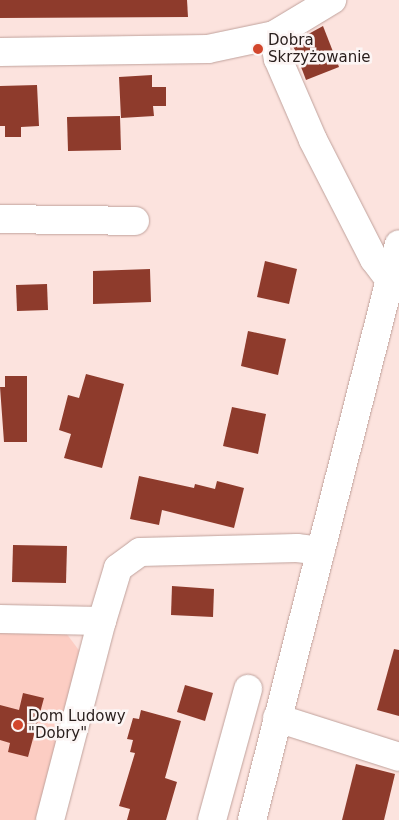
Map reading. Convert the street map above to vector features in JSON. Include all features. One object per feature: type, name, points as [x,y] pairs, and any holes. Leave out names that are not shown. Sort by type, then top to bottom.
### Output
[{"type":"street","points":[[0,52],[208,49],[274,35],[332,0]]},
{"type":"street","points":[[274,35],[278,58],[313,140],[374,259],[390,280]]},
{"type":"street","points":[[0,219],[135,221]]},
{"type":"street","points":[[252,820],[399,244]]},
{"type":"street","points":[[50,820],[118,568],[140,552],[297,548],[321,552]]},
{"type":"street","points":[[0,619],[102,622]]},
{"type":"street","points":[[212,820],[248,689]]},
{"type":"street","points":[[277,718],[399,757]]},
{"type":"shaded area","points":[[63,629],[84,657],[40,820],[0,820],[0,630]]},
{"type":"building","points":[[0,0],[187,0],[188,17],[0,18]]},
{"type":"building","points":[[323,26],[339,67],[306,80],[292,43]]},
{"type":"building","points":[[152,75],[152,87],[166,87],[166,106],[153,106],[154,116],[121,118],[119,77]]},
{"type":"building","points":[[37,85],[39,126],[21,127],[21,137],[5,137],[5,126],[0,126],[0,86]]},
{"type":"building","points":[[120,116],[121,150],[68,151],[67,117]]},
{"type":"building","points":[[265,261],[297,269],[289,304],[257,297]]},
{"type":"building","points":[[150,269],[151,302],[93,304],[93,271]]},
{"type":"building","points":[[47,284],[48,310],[17,311],[16,285]]},
{"type":"building","points":[[248,331],[286,339],[278,375],[241,366]]},
{"type":"building","points":[[86,374],[124,384],[102,468],[64,458],[71,434],[59,430],[68,395],[79,398]]},
{"type":"building","points":[[5,376],[27,376],[27,442],[4,442],[0,387],[5,387]]},
{"type":"building","points":[[232,407],[266,414],[258,454],[223,446]]},
{"type":"building","points":[[139,476],[194,488],[195,484],[215,489],[217,481],[244,488],[234,528],[162,510],[159,525],[130,519]]},
{"type":"building","points":[[13,545],[67,546],[66,583],[12,582]]},
{"type":"building","points":[[172,586],[214,589],[213,617],[171,615]]},
{"type":"building","points":[[394,649],[399,650],[399,716],[377,710]]},
{"type":"building","points":[[185,685],[213,693],[205,721],[177,712]]},
{"type":"building","name":"Dom Ludowy \"Dobry\"","points":[[23,693],[44,698],[28,757],[8,752],[10,743],[0,740],[0,705],[19,710]]},
{"type":"building","points":[[141,710],[181,721],[165,778],[177,782],[166,820],[127,820],[130,809],[119,806],[135,753],[130,752],[133,740],[127,739],[133,718],[139,719]]},
{"type":"building","points":[[356,764],[395,774],[384,820],[342,820]]},
{"type":"place","name":"Dobra Skrzyżowanie","points":[[258,49]]},
{"type":"place","name":"Dom Ludowy \"Dobry\"","points":[[18,725]]}]
